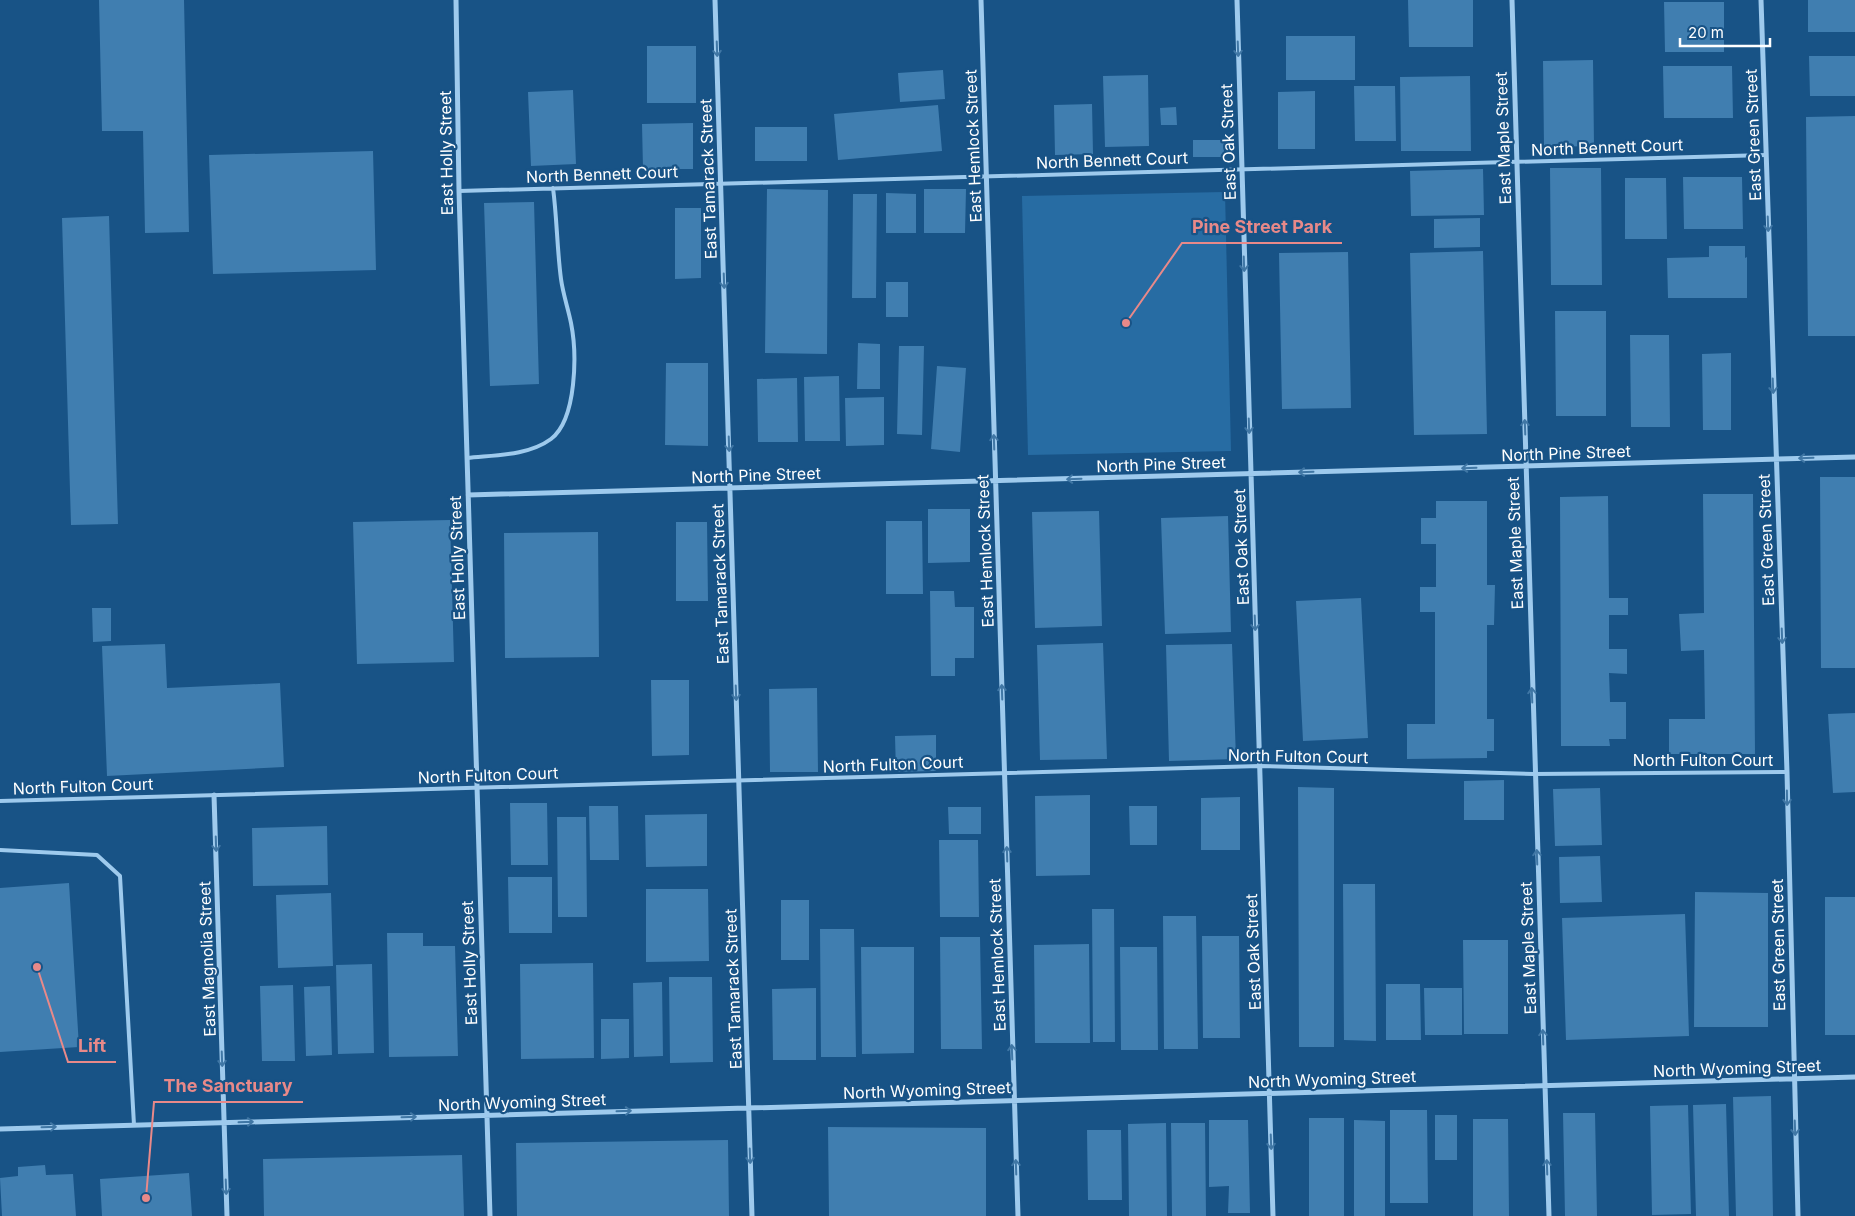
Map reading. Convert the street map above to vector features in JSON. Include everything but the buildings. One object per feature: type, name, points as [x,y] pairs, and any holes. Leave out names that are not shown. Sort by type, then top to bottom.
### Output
[{"type":"street","name":"East Holly Street","points":[[456,0],[459,191],[490,1216]]},
{"type":"street","name":"East Tamarack Street","points":[[715,0],[752,1216]]},
{"type":"street","name":"East Hemlock Street","points":[[981,0],[1018,1216]]},
{"type":"street","name":"East Oak Street","points":[[1237,0],[1273,1216]]},
{"type":"street","name":"East Maple Street","points":[[1512,0],[1534,774],[1549,1216]]},
{"type":"street","name":"East Green Street","points":[[1761,0],[1786,772],[1798,1216]]},
{"type":"street","name":"North Pine Street","points":[[468,495],[1855,457]]},
{"type":"street","name":"East Magnolia Street","points":[[214,795],[227,1216]]},
{"type":"street","name":"North Wyoming Street","points":[[0,1129],[1855,1077]]},
{"type":"lane","name":"North Bennett Court","points":[[459,191],[1766,155]]},
{"type":"lane","points":[[467,458],[509,454],[537,447],[552,438],[563,425],[568,408],[574,365],[572,325],[561,280],[557,220],[552,188]]},
{"type":"lane","name":"North Fulton Court","points":[[0,801],[1260,766],[1534,774],[1786,772]]},
{"type":"lane","points":[[0,850],[97,855],[120,876],[134,1125]]},
{"type":"shaded area","points":[[1225,192],[1231,451],[1028,455],[1022,196]]},
{"type":"place","name":"Pine Street Park","points":[[1126,323]]},
{"type":"place","name":"Lift","points":[[37,967]]},
{"type":"place","name":"The Sanctuary","points":[[146,1198]]}]
